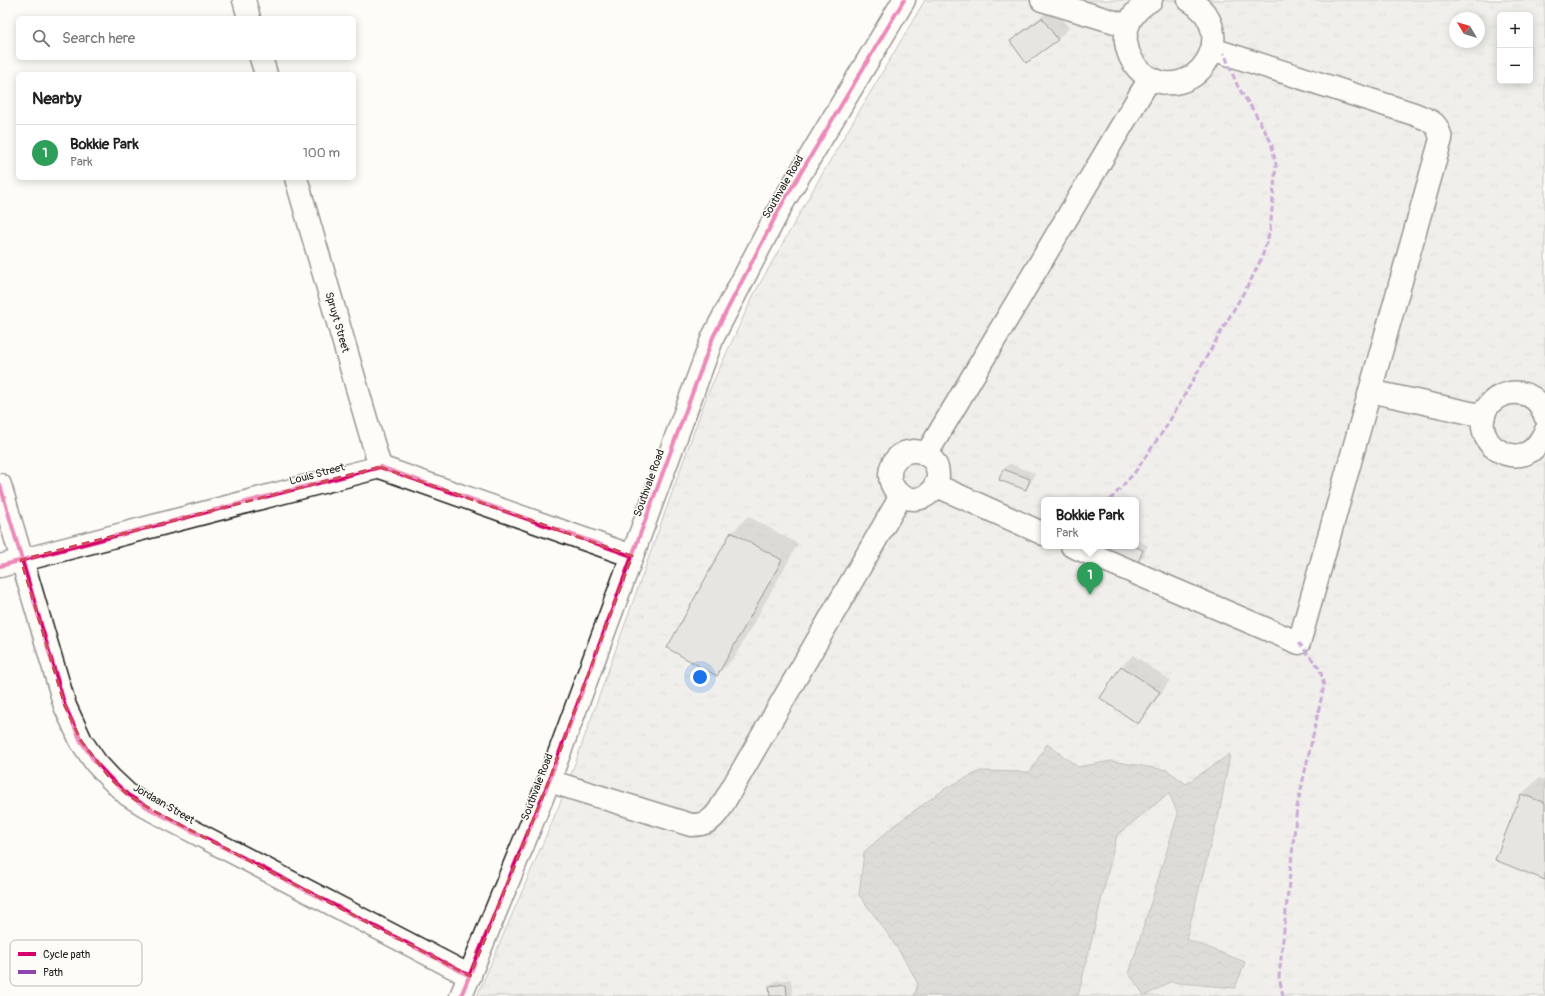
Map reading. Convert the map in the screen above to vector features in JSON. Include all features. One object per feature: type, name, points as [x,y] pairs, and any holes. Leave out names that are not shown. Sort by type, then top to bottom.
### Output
[{"type":"street","points":[[244,0],[249,16]]},
{"type":"street","name":"Southvale Road","points":[[461,996],[550,781],[697,378],[723,318],[782,204],[904,0]]},
{"type":"street","points":[[1042,0],[1128,26]]},
{"type":"street","points":[[1151,0],[1137,10],[1128,26],[1126,38],[1127,50],[1132,62],[1140,71],[1150,78],[1162,83],[1175,83],[1188,79],[1199,71],[1207,61],[1212,49],[1213,37],[1211,25],[1206,14],[1197,5],[1189,0]]},
{"type":"street","points":[[1079,549],[1299,642],[1441,139],[1439,128],[1433,122],[1414,114],[1212,49]]},
{"type":"street","points":[[262,60],[265,72]]},
{"type":"street","points":[[926,455],[1150,78]]},
{"type":"street","name":"Spruyt Street","points":[[297,180],[380,466]]},
{"type":"street","points":[[1370,391],[1484,416]]},
{"type":"street","points":[[1545,416],[1537,401],[1528,394],[1517,392],[1506,393],[1496,398],[1488,406],[1484,416],[1483,427],[1486,438],[1492,446],[1501,453],[1512,456],[1533,450],[1541,441],[1545,432]]},
{"type":"street","points":[[912,451],[926,455],[935,465],[937,472],[935,485],[932,491],[921,498],[914,499],[901,496],[892,485],[890,478],[890,470],[893,463],[905,453],[912,451]]},
{"type":"street","points":[[380,466],[632,556]]},
{"type":"street","name":"Louis Street","points":[[0,566],[380,466]]},
{"type":"street","name":"Jordaan Street","points":[[0,485],[65,706],[81,741],[96,763],[110,778],[128,795],[152,810],[470,976]]},
{"type":"street","points":[[935,485],[1041,533]]},
{"type":"street","points":[[550,781],[691,825],[700,825],[713,819],[901,496]]},
{"type":"highlighted area","points":[[380,467],[632,556],[549,781],[470,976],[152,810],[128,795],[110,778],[81,741],[65,706],[21,560]]},
{"type":"green space","points":[[925,0],[1545,0],[1545,996],[477,996],[564,794],[707,395],[754,294],[818,181]]},
{"type":"water","points":[[1047,744],[1078,767],[1111,761],[1167,770],[1186,784],[1230,754],[1220,809],[1186,939],[1245,962],[1235,988],[1170,982],[1145,996],[1129,974],[1178,814],[1169,793],[1117,835],[1078,996],[914,996],[918,984],[912,972],[891,938],[859,895],[864,852],[896,824],[946,788],[980,771],[1030,772]]},
{"type":"building","points":[[1042,18],[1058,40],[1026,63],[1010,41]]},
{"type":"building","points":[[1003,469],[1030,479],[1026,490],[999,480]]},
{"type":"building","points":[[731,532],[782,560],[717,676],[667,648]]},
{"type":"building","points":[[1139,548],[1143,550],[1138,563],[1104,549]]},
{"type":"building","points":[[1121,666],[1160,692],[1138,724],[1100,698]]},
{"type":"building","points":[[1521,794],[1545,803],[1545,880],[1495,860]]},
{"type":"building","points":[[786,984],[787,996],[770,996],[769,986]]},
{"type":"marked path","points":[[1113,497],[1135,472],[1166,427],[1252,278],[1262,257],[1270,231],[1276,165],[1271,142],[1255,113],[1238,87],[1224,53]]},
{"type":"marked path","points":[[1283,996],[1279,977],[1297,807],[1324,686],[1320,669],[1299,643]]},
{"type":"cycle path","points":[[461,996],[549,781],[713,337],[782,204],[904,0]]},
{"type":"cycle path","points":[[0,566],[380,467],[632,556]]},
{"type":"cycle path","points":[[0,485],[65,706],[81,741],[96,763],[110,778],[128,795],[152,810],[470,976]]},
{"type":"place","name":"Bokkie Park","points":[[1090,595]]}]
